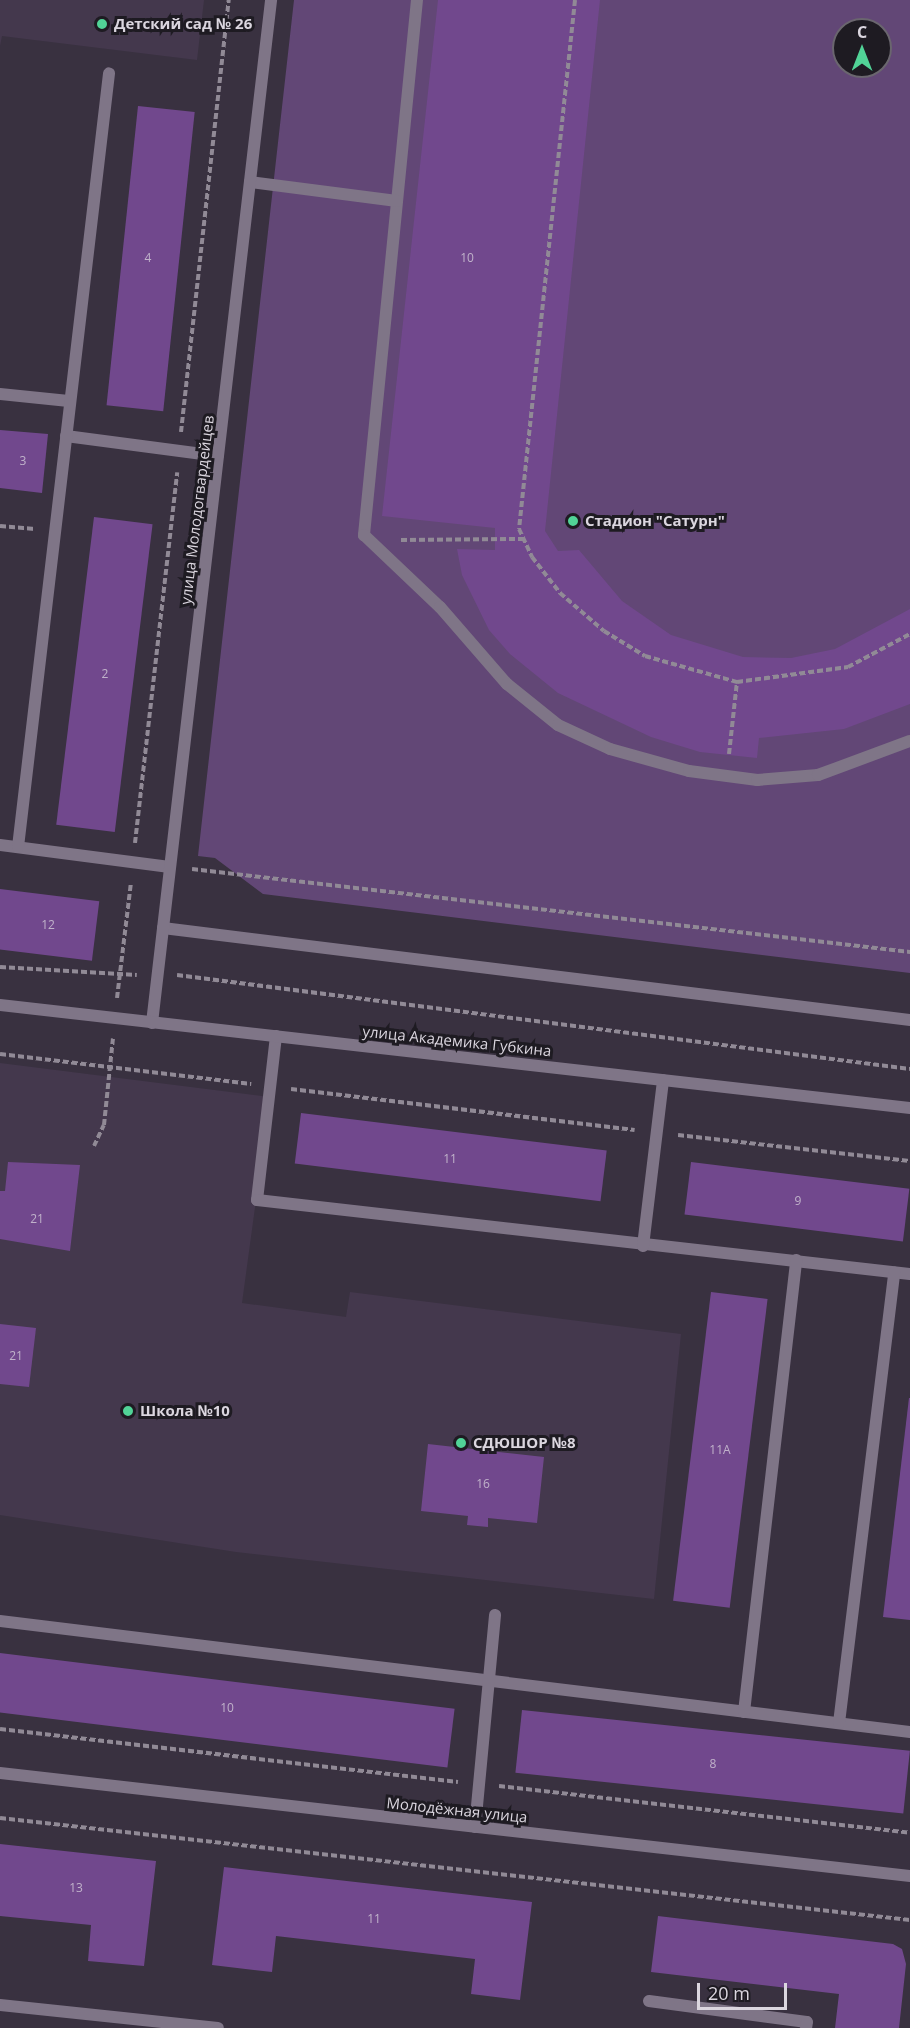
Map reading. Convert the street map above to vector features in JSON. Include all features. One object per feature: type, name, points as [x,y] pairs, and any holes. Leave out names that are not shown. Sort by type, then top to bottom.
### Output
[{"type":"street","name":"улица Молодогвардейцев","points":[[152,1023],[271,0]]},
{"type":"street","points":[[417,0],[364,534],[440,607],[507,684],[558,725],[610,749],[689,771],[757,780],[818,774],[910,741]]},
{"type":"street","points":[[18,847],[109,73]]},
{"type":"street","points":[[250,182],[397,201]]},
{"type":"street","points":[[0,394],[69,401]]},
{"type":"street","points":[[66,436],[218,456]]},
{"type":"street","points":[[0,845],[170,867]]},
{"type":"street","points":[[163,928],[910,1020]]},
{"type":"street","name":"улица Академика Губкина","points":[[0,1005],[910,1108]]},
{"type":"street","points":[[276,1036],[257,1200],[643,1246],[796,1260],[910,1274]]},
{"type":"street","points":[[643,1246],[663,1080]]},
{"type":"street","points":[[744,1712],[796,1260]]},
{"type":"street","points":[[839,1723],[894,1272]]},
{"type":"street","points":[[474,1827],[495,1615]]},
{"type":"street","points":[[0,1621],[910,1732]]},
{"type":"street","name":"Молодёжная улица","points":[[0,1773],[910,1876]]},
{"type":"street","points":[[649,2001],[807,2022],[807,2028]]},
{"type":"street","points":[[0,2005],[148,2024],[218,2028]]},
{"type":"path","points":[[94,1146],[104,1125],[229,0]]},
{"type":"path","points":[[575,0],[519,530],[560,593],[604,630],[645,656],[737,682],[813,676],[848,667],[910,634]]},
{"type":"path","points":[[0,526],[55,531]]},
{"type":"path","points":[[370,540],[524,538]]},
{"type":"path","points":[[729,755],[737,682]]},
{"type":"path","points":[[170,867],[910,952]]},
{"type":"path","points":[[0,967],[120,976],[158,975],[910,1069]]},
{"type":"path","points":[[0,1054],[910,1161]]},
{"type":"path","points":[[0,1729],[910,1833]]},
{"type":"path","points":[[0,1818],[910,1920]]},
{"type":"shaded area","name":"Детский сад № 26","points":[[0,0],[204,0],[197,60],[2,36],[0,46]]},
{"type":"shaded area","name":"Стадион \"Сатурн\"","points":[[294,0],[910,0],[910,973],[263,894],[215,858],[198,856]]},
{"type":"shaded area","points":[[0,1063],[270,1097],[242,1303],[346,1317],[350,1292],[681,1334],[654,1599],[236,1552],[0,1515]]},
{"type":"building","points":[[438,0],[600,0],[545,531],[558,551],[579,550],[622,601],[671,635],[743,657],[791,658],[835,649],[910,609],[910,704],[844,729],[759,738],[757,758],[700,752],[651,737],[558,693],[510,654],[489,630],[462,575],[457,549],[495,550],[495,528],[382,516]]},
{"type":"building","points":[[138,106],[195,112],[163,411],[107,405]]},
{"type":"building","points":[[0,430],[48,434],[42,493],[0,488]]},
{"type":"building","points":[[94,517],[153,524],[115,832],[56,825]]},
{"type":"building","points":[[0,889],[99,901],[92,961],[0,949]]},
{"type":"building","points":[[301,1113],[607,1151],[600,1201],[295,1164]]},
{"type":"building","points":[[8,1162],[80,1165],[70,1251],[0,1239],[0,1191],[5,1191]]},
{"type":"building","points":[[691,1162],[909,1189],[903,1241],[685,1215]]},
{"type":"building","points":[[711,1292],[768,1299],[730,1608],[673,1601]]},
{"type":"building","points":[[0,1324],[36,1328],[29,1387],[0,1384]]},
{"type":"building","points":[[910,1398],[910,1620],[883,1617]]},
{"type":"building","points":[[428,1444],[544,1457],[537,1523],[488,1518],[488,1527],[467,1525],[468,1516],[421,1511]]},
{"type":"building","points":[[0,1653],[455,1709],[447,1767],[0,1712]]},
{"type":"building","points":[[522,1710],[910,1751],[903,1813],[515,1773]]},
{"type":"building","points":[[0,1844],[156,1861],[144,1966],[88,1961],[91,1925],[0,1916]]},
{"type":"building","points":[[224,1867],[532,1902],[520,2000],[471,1994],[475,1959],[276,1936],[272,1972],[212,1965]]},
{"type":"building","points":[[658,1916],[893,1944],[902,1949],[906,1964],[899,2028],[835,2028],[839,1994],[651,1972]]},
{"type":"place","name":"Детский сад № 26","points":[[102,24]]},
{"type":"place","name":"Стадион \"Сатурн\"","points":[[573,521]]},
{"type":"place","name":"Школа №10","points":[[128,1411]]},
{"type":"place","name":"СДЮШОР №8","points":[[461,1443]]}]
